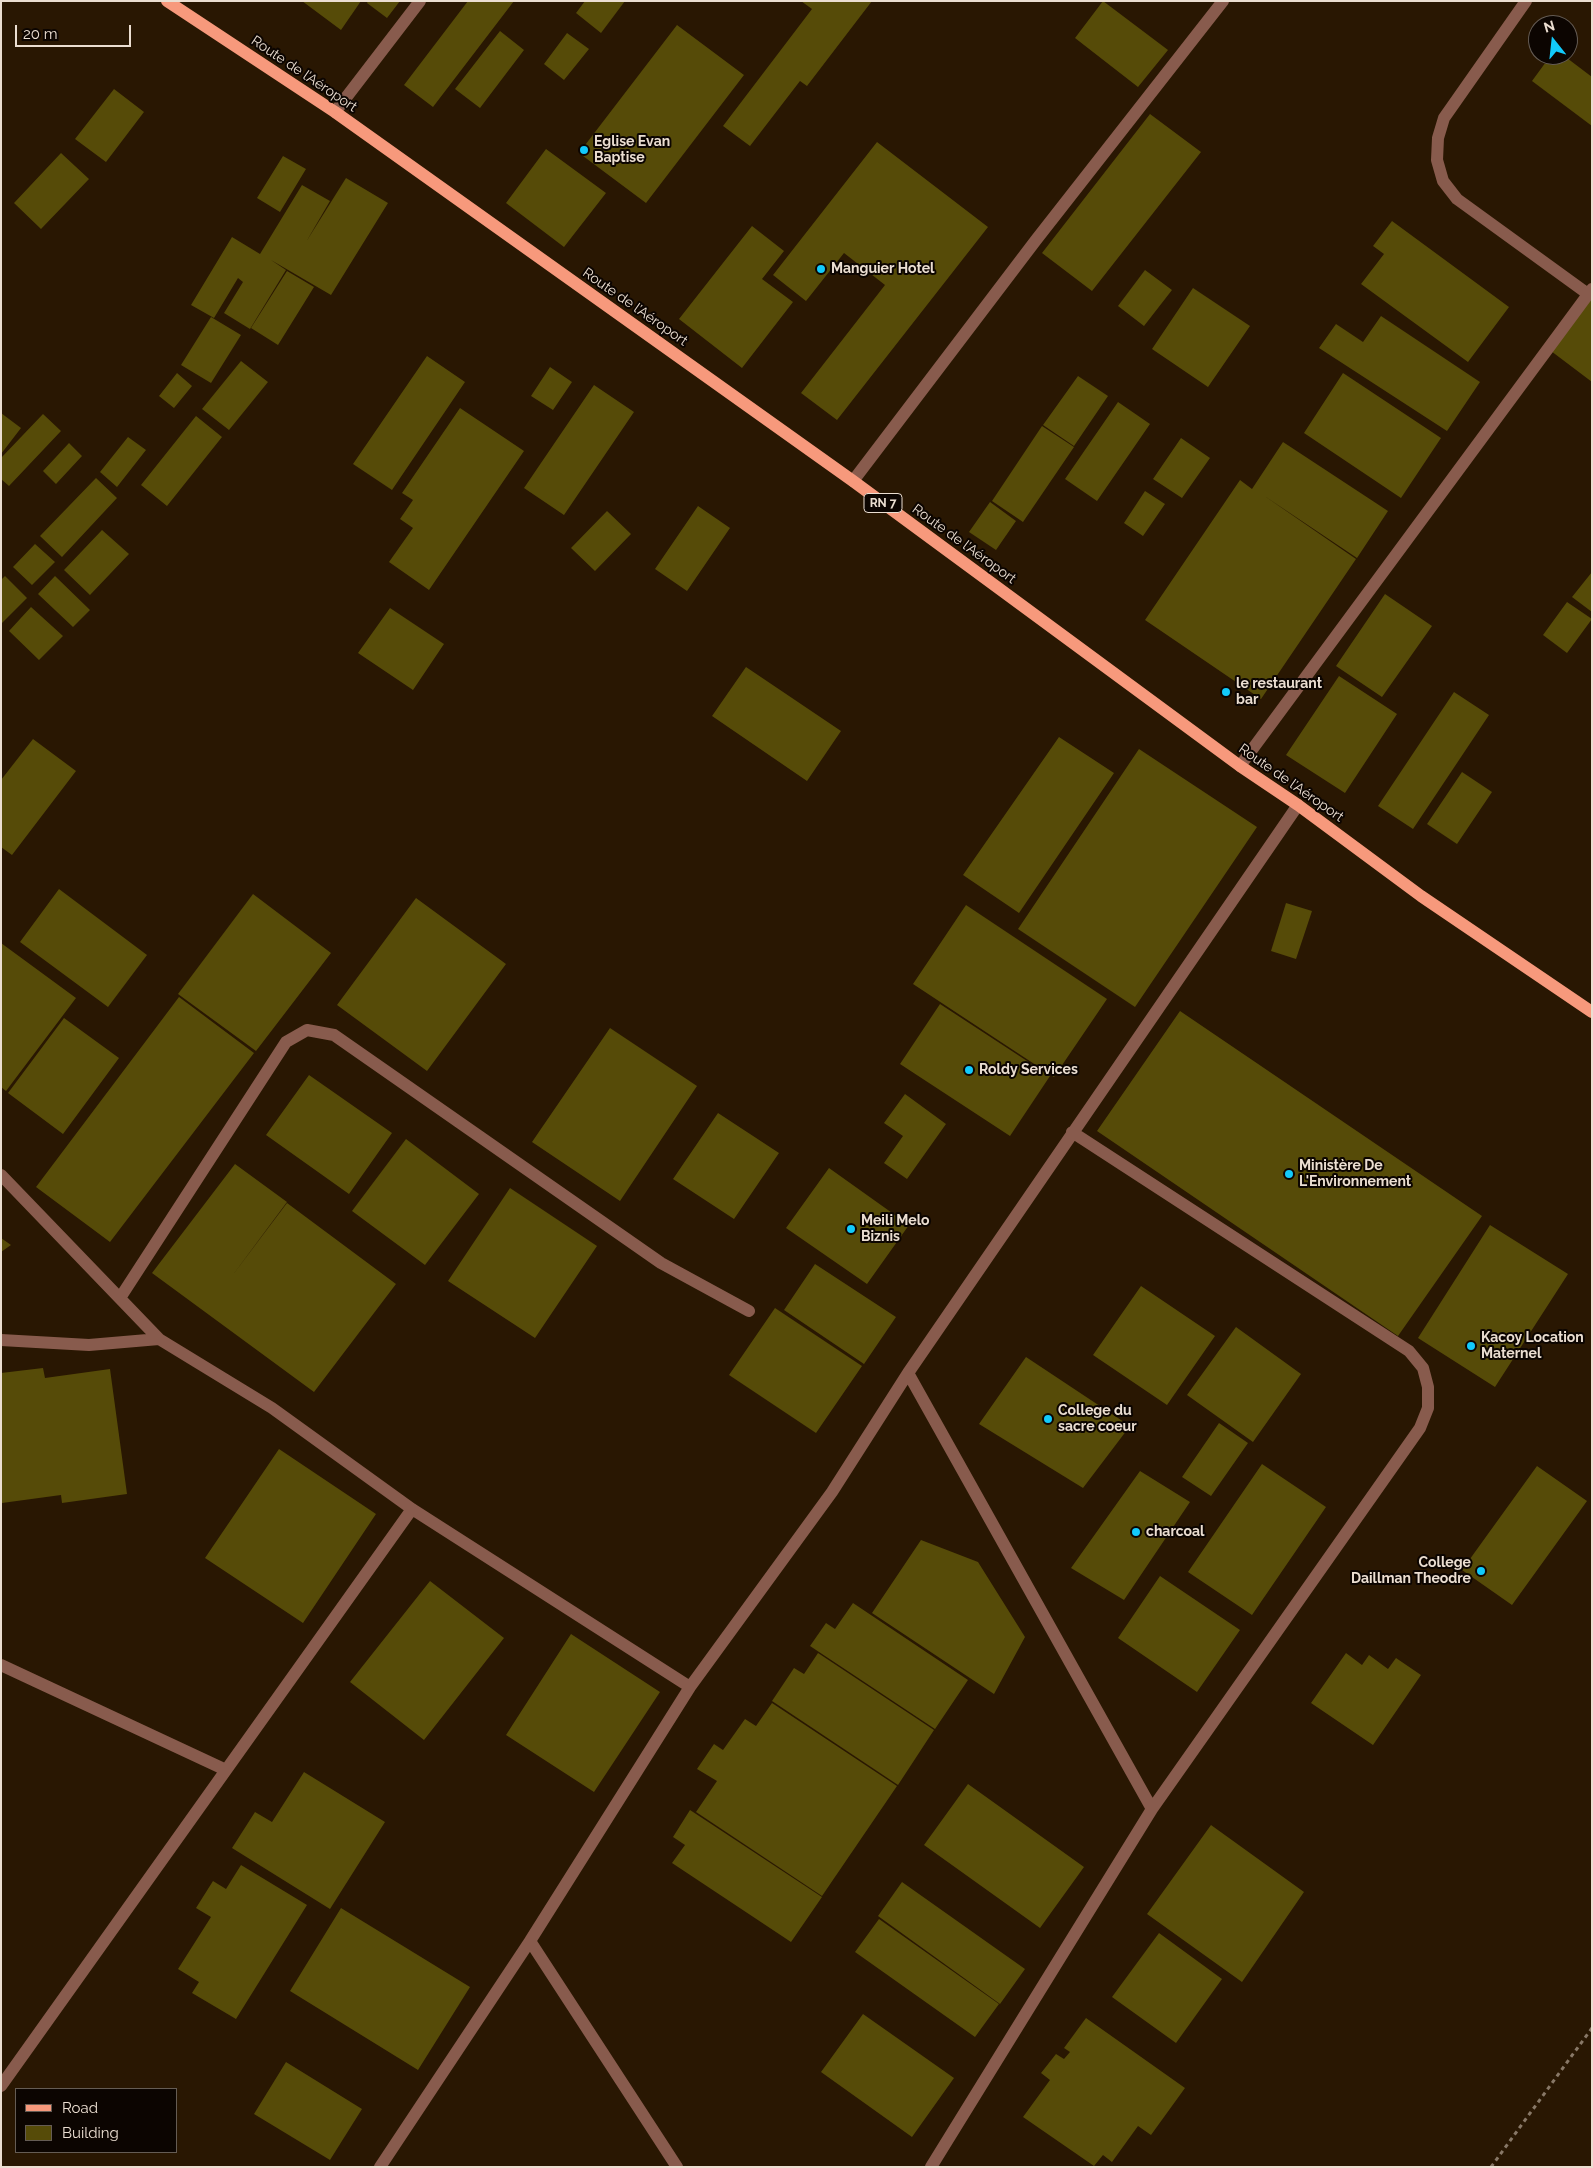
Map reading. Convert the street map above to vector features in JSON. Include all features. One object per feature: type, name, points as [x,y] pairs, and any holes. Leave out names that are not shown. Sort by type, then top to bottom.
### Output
[{"type":"main road","name":"Route de l’Aéroport","points":[[167,1],[335,112],[853,481],[1240,766],[1298,805],[1421,896],[1592,1012]]},
{"type":"street","points":[[335,112],[420,1]]},
{"type":"street","points":[[853,481],[1036,240],[1223,1]]},
{"type":"street","points":[[1240,766],[1590,291],[1457,200],[1443,181],[1437,160],[1438,138],[1444,118],[1526,1]]},
{"type":"street","points":[[380,2167],[530,1941],[690,1687],[832,1492],[908,1373],[1298,805]]},
{"type":"street","points":[[120,1298],[286,1042],[307,1030],[334,1035],[661,1263],[749,1310]]},
{"type":"street","points":[[931,2167],[1152,1809],[1420,1428],[1428,1408],[1428,1387],[1422,1368],[1409,1351],[1072,1132]]},
{"type":"street","points":[[1,1174],[159,1339],[272,1408],[412,1509],[690,1687]]},
{"type":"street","points":[[1,1340],[89,1345],[159,1339]]},
{"type":"street","points":[[908,1373],[1152,1809]]},
{"type":"street","points":[[1,2086],[412,1509]]},
{"type":"street","points":[[1,1665],[226,1770]]},
{"type":"street","points":[[530,1941],[677,2167]]},
{"type":"path","points":[[1491,2167],[1592,2028]]},
{"type":"building","points":[[302,1],[361,1],[341,30]]},
{"type":"building","points":[[368,1],[400,1],[387,18],[367,3]]},
{"type":"building","points":[[468,1],[514,1],[433,107],[404,85]]},
{"type":"building","points":[[585,1],[625,1],[601,33],[576,13]]},
{"type":"building","points":[[801,1],[872,1],[807,86],[800,81],[750,146],[723,126],[812,9]]},
{"type":"building","points":[[1103,1],[1168,50],[1138,87],[1075,38]]},
{"type":"building","points":[[677,25],[744,75],[646,203],[579,153]]},
{"type":"building","points":[[500,31],[524,50],[480,108],[455,89]]},
{"type":"building","points":[[567,33],[589,49],[564,80],[544,64]]},
{"type":"building","points":[[1544,65],[1576,65],[1592,77],[1592,126],[1532,81]]},
{"type":"building","points":[[114,89],[144,112],[106,162],[75,139]]},
{"type":"building","points":[[1150,114],[1201,152],[1092,291],[1042,253]]},
{"type":"building","points":[[877,142],[988,227],[837,420],[801,393],[885,285],[844,253],[806,301],[773,275]]},
{"type":"building","points":[[546,149],[606,193],[564,247],[506,203]]},
{"type":"building","points":[[61,153],[89,179],[41,229],[14,203]]},
{"type":"building","points":[[283,156],[306,169],[280,212],[257,198]]},
{"type":"building","points":[[346,178],[388,203],[331,295],[271,260],[286,270],[250,329],[224,313],[243,282],[238,278],[214,318],[191,305],[232,237],[260,254],[302,185],[330,201],[306,242]]},
{"type":"building","points":[[1392,221],[1509,307],[1468,362],[1361,284],[1384,254],[1373,246]]},
{"type":"building","points":[[752,226],[784,251],[762,279],[793,302],[742,368],[679,319]]},
{"type":"building","points":[[1145,270],[1172,290],[1144,326],[1118,306]]},
{"type":"building","points":[[287,271],[314,287],[278,345],[251,328]]},
{"type":"building","points":[[1193,288],[1250,326],[1208,387],[1152,349]]},
{"type":"building","points":[[1592,298],[1592,382],[1551,351]]},
{"type":"building","points":[[1381,316],[1480,382],[1447,431],[1319,348],[1336,324],[1363,342]]},
{"type":"building","points":[[211,317],[241,335],[211,383],[181,365]]},
{"type":"building","points":[[427,356],[465,382],[392,490],[353,464]]},
{"type":"building","points":[[241,361],[268,382],[229,430],[202,409]]},
{"type":"building","points":[[550,367],[572,382],[553,410],[531,396]]},
{"type":"building","points":[[177,373],[192,386],[174,408],[159,396]]},
{"type":"building","points":[[1343,373],[1441,438],[1401,498],[1304,433]]},
{"type":"building","points":[[1078,376],[1108,396],[1074,446],[1043,425]]},
{"type":"building","points":[[594,385],[634,412],[564,515],[524,488]]},
{"type":"building","points":[[1118,402],[1150,424],[1097,501],[1065,479]]},
{"type":"building","points":[[460,408],[524,451],[429,590],[389,562],[413,528],[400,519],[413,500],[402,493]]},
{"type":"building","points":[[1,413],[21,428],[1,454]]},
{"type":"building","points":[[43,414],[61,431],[9,486],[1,479],[1,458]]},
{"type":"building","points":[[196,416],[222,437],[167,506],[141,485]]},
{"type":"building","points":[[1042,426],[1074,447],[1023,522],[992,501]]},
{"type":"building","points":[[128,437],[146,450],[117,487],[100,472]]},
{"type":"building","points":[[1181,438],[1210,458],[1182,498],[1153,479]]},
{"type":"building","points":[[1283,442],[1388,511],[1357,558],[1263,495],[1356,559],[1261,699],[1145,620],[1240,480],[1252,489]]},
{"type":"building","points":[[69,443],[82,456],[56,484],[43,471]]},
{"type":"building","points":[[96,478],[117,498],[62,557],[40,536]]},
{"type":"building","points":[[1145,491],[1165,504],[1143,536],[1124,523]]},
{"type":"building","points":[[990,502],[1016,521],[996,550],[969,532]]},
{"type":"building","points":[[698,506],[730,528],[687,591],[655,569]]},
{"type":"building","points":[[607,511],[631,534],[595,571],[571,548]]},
{"type":"building","points":[[102,530],[129,554],[90,595],[64,570]]},
{"type":"building","points":[[35,544],[55,562],[32,585],[13,567]]},
{"type":"building","points":[[1592,572],[1592,612],[1572,597]]},
{"type":"building","points":[[5,576],[27,598],[1,624],[1,580]]},
{"type":"building","points":[[55,576],[90,610],[73,627],[38,594]]},
{"type":"building","points":[[1385,594],[1432,626],[1382,697],[1336,666]]},
{"type":"building","points":[[1567,602],[1592,619],[1567,653],[1543,635]]},
{"type":"building","points":[[31,607],[63,636],[39,660],[9,631]]},
{"type":"building","points":[[390,608],[444,644],[413,690],[358,653]]},
{"type":"building","points":[[746,667],[841,731],[807,781],[712,716]]},
{"type":"building","points":[[1339,676],[1397,714],[1345,793],[1286,755]]},
{"type":"building","points":[[1454,692],[1489,715],[1413,829],[1378,806]]},
{"type":"building","points":[[1059,737],[1114,773],[1019,913],[963,875]]},
{"type":"building","points":[[33,739],[76,771],[12,855],[1,847],[1,780]]},
{"type":"building","points":[[1139,749],[1257,827],[1135,1007],[1018,929]]},
{"type":"building","points":[[1462,772],[1492,792],[1457,844],[1427,824]]},
{"type":"building","points":[[59,889],[147,955],[108,1007],[20,942]]},
{"type":"building","points":[[253,894],[331,953],[256,1051],[178,994]]},
{"type":"building","points":[[416,898],[506,964],[427,1071],[337,1005]]},
{"type":"building","points":[[1286,903],[1312,911],[1296,959],[1271,951]]},
{"type":"building","points":[[966,905],[1107,999],[1054,1077],[913,984]]},
{"type":"building","points":[[1,943],[76,998],[6,1091],[1,1087]]},
{"type":"building","points":[[179,997],[254,1053],[110,1242],[36,1187]]},
{"type":"building","points":[[940,1004],[1050,1076],[1010,1136],[900,1064]]},
{"type":"building","name":"Ministère De L'Environnement","points":[[1180,1011],[1482,1216],[1398,1336],[1097,1131]]},
{"type":"building","points":[[64,1018],[119,1058],[63,1134],[8,1093]]},
{"type":"building","points":[[610,1028],[697,1086],[620,1201],[532,1142]]},
{"type":"building","points":[[309,1075],[392,1133],[349,1194],[266,1135]]},
{"type":"building","points":[[905,1094],[946,1124],[907,1179],[884,1163],[903,1136],[884,1123]]},
{"type":"building","points":[[718,1113],[779,1153],[734,1219],[673,1179]]},
{"type":"building","points":[[406,1139],[479,1194],[425,1265],[352,1211]]},
{"type":"building","points":[[235,1164],[287,1202],[232,1276],[287,1203],[396,1284],[314,1392],[152,1273]]},
{"type":"building","points":[[829,1168],[909,1225],[867,1284],[786,1228]]},
{"type":"building","points":[[510,1188],[597,1246],[535,1338],[448,1281]]},
{"type":"building","points":[[1490,1225],[1568,1274],[1495,1387],[1418,1338]]},
{"type":"building","points":[[1,1238],[11,1245],[1,1252]]},
{"type":"building","points":[[815,1264],[896,1317],[864,1364],[784,1310]]},
{"type":"building","points":[[1141,1286],[1215,1336],[1167,1405],[1093,1355]]},
{"type":"building","points":[[775,1308],[862,1366],[816,1433],[729,1375]]},
{"type":"building","points":[[1236,1327],[1301,1374],[1253,1442],[1187,1395]]},
{"type":"building","points":[[1026,1357],[1130,1426],[1083,1488],[979,1424]]},
{"type":"building","points":[[43,1368],[45,1378],[110,1369],[127,1494],[62,1503],[61,1495],[2,1503],[1,1373]]},
{"type":"building","points":[[1219,1423],[1248,1443],[1211,1496],[1182,1477]]},
{"type":"building","points":[[279,1449],[376,1514],[303,1623],[205,1558]]},
{"type":"building","points":[[1262,1464],[1326,1507],[1252,1615],[1188,1572]]},
{"type":"building","points":[[1537,1466],[1587,1501],[1512,1605],[1462,1570]]},
{"type":"building","points":[[1140,1471],[1190,1502],[1124,1600],[1071,1568]]},
{"type":"building","points":[[921,1540],[978,1562],[1025,1637],[994,1694],[872,1613]]},
{"type":"building","points":[[1160,1576],[1240,1630],[1197,1692],[1118,1638]]},
{"type":"building","points":[[430,1581],[504,1638],[424,1740],[350,1682]]},
{"type":"building","points":[[853,1603],[968,1680],[935,1729],[810,1646],[826,1623],[835,1629]]},
{"type":"building","points":[[571,1634],[660,1692],[594,1792],[506,1735]]},
{"type":"building","points":[[818,1653],[934,1730],[898,1785],[772,1701],[794,1668],[804,1674]]},
{"type":"building","points":[[1346,1653],[1362,1665],[1369,1655],[1388,1669],[1396,1658],[1421,1675],[1373,1745],[1311,1703]]},
{"type":"building","points":[[772,1703],[897,1786],[822,1896],[696,1812],[717,1781],[697,1769],[714,1744],[723,1750],[745,1719],[756,1726]]},
{"type":"building","points":[[304,1772],[385,1822],[330,1909],[232,1848],[255,1812],[272,1822]]},
{"type":"building","points":[[968,1784],[1084,1867],[1040,1928],[924,1845]]},
{"type":"building","points":[[690,1810],[822,1897],[791,1942],[672,1863],[685,1845],[673,1837]]},
{"type":"building","points":[[1211,1825],[1304,1892],[1242,1982],[1147,1914]]},
{"type":"building","points":[[241,1865],[307,1905],[236,2019],[192,1993],[199,1982],[178,1969],[211,1917],[196,1908],[213,1881],[226,1889]]},
{"type":"building","points":[[902,1882],[1025,1969],[1000,2004],[878,1916]]},
{"type":"building","points":[[341,1908],[470,1987],[418,2070],[290,1991]]},
{"type":"building","points":[[879,1919],[999,2004],[975,2037],[855,1952]]},
{"type":"building","points":[[1159,1933],[1222,1979],[1176,2043],[1112,1997]]},
{"type":"building","points":[[863,2014],[954,2078],[912,2137],[821,2072]]},
{"type":"building","points":[[1086,2018],[1185,2088],[1151,2135],[1138,2126],[1112,2162],[1103,2155],[1094,2166],[1023,2117],[1050,2080],[1041,2073],[1056,2054],[1064,2059],[1070,2052],[1064,2048]]},
{"type":"building","points":[[286,2062],[362,2109],[330,2160],[254,2114]]},
{"type":"place","name":"Eglise Evan Baptise","points":[[584,150]]},
{"type":"place","name":"Manguier Hotel","points":[[821,269]]},
{"type":"place","name":"le restaurant bar","points":[[1226,692]]},
{"type":"place","name":"Roldy Services","points":[[969,1070]]},
{"type":"place","name":"Ministère De L'Environnement","points":[[1289,1174]]},
{"type":"place","name":"Meili Melo Biznis","points":[[851,1229]]},
{"type":"place","name":"Kacoy Location Maternel","points":[[1471,1346]]},
{"type":"place","name":"College du sacre coeur","points":[[1048,1419]]},
{"type":"place","name":"charcoal","points":[[1136,1532]]},
{"type":"place","name":"College Daillman Theodre","points":[[1481,1571]]}]
